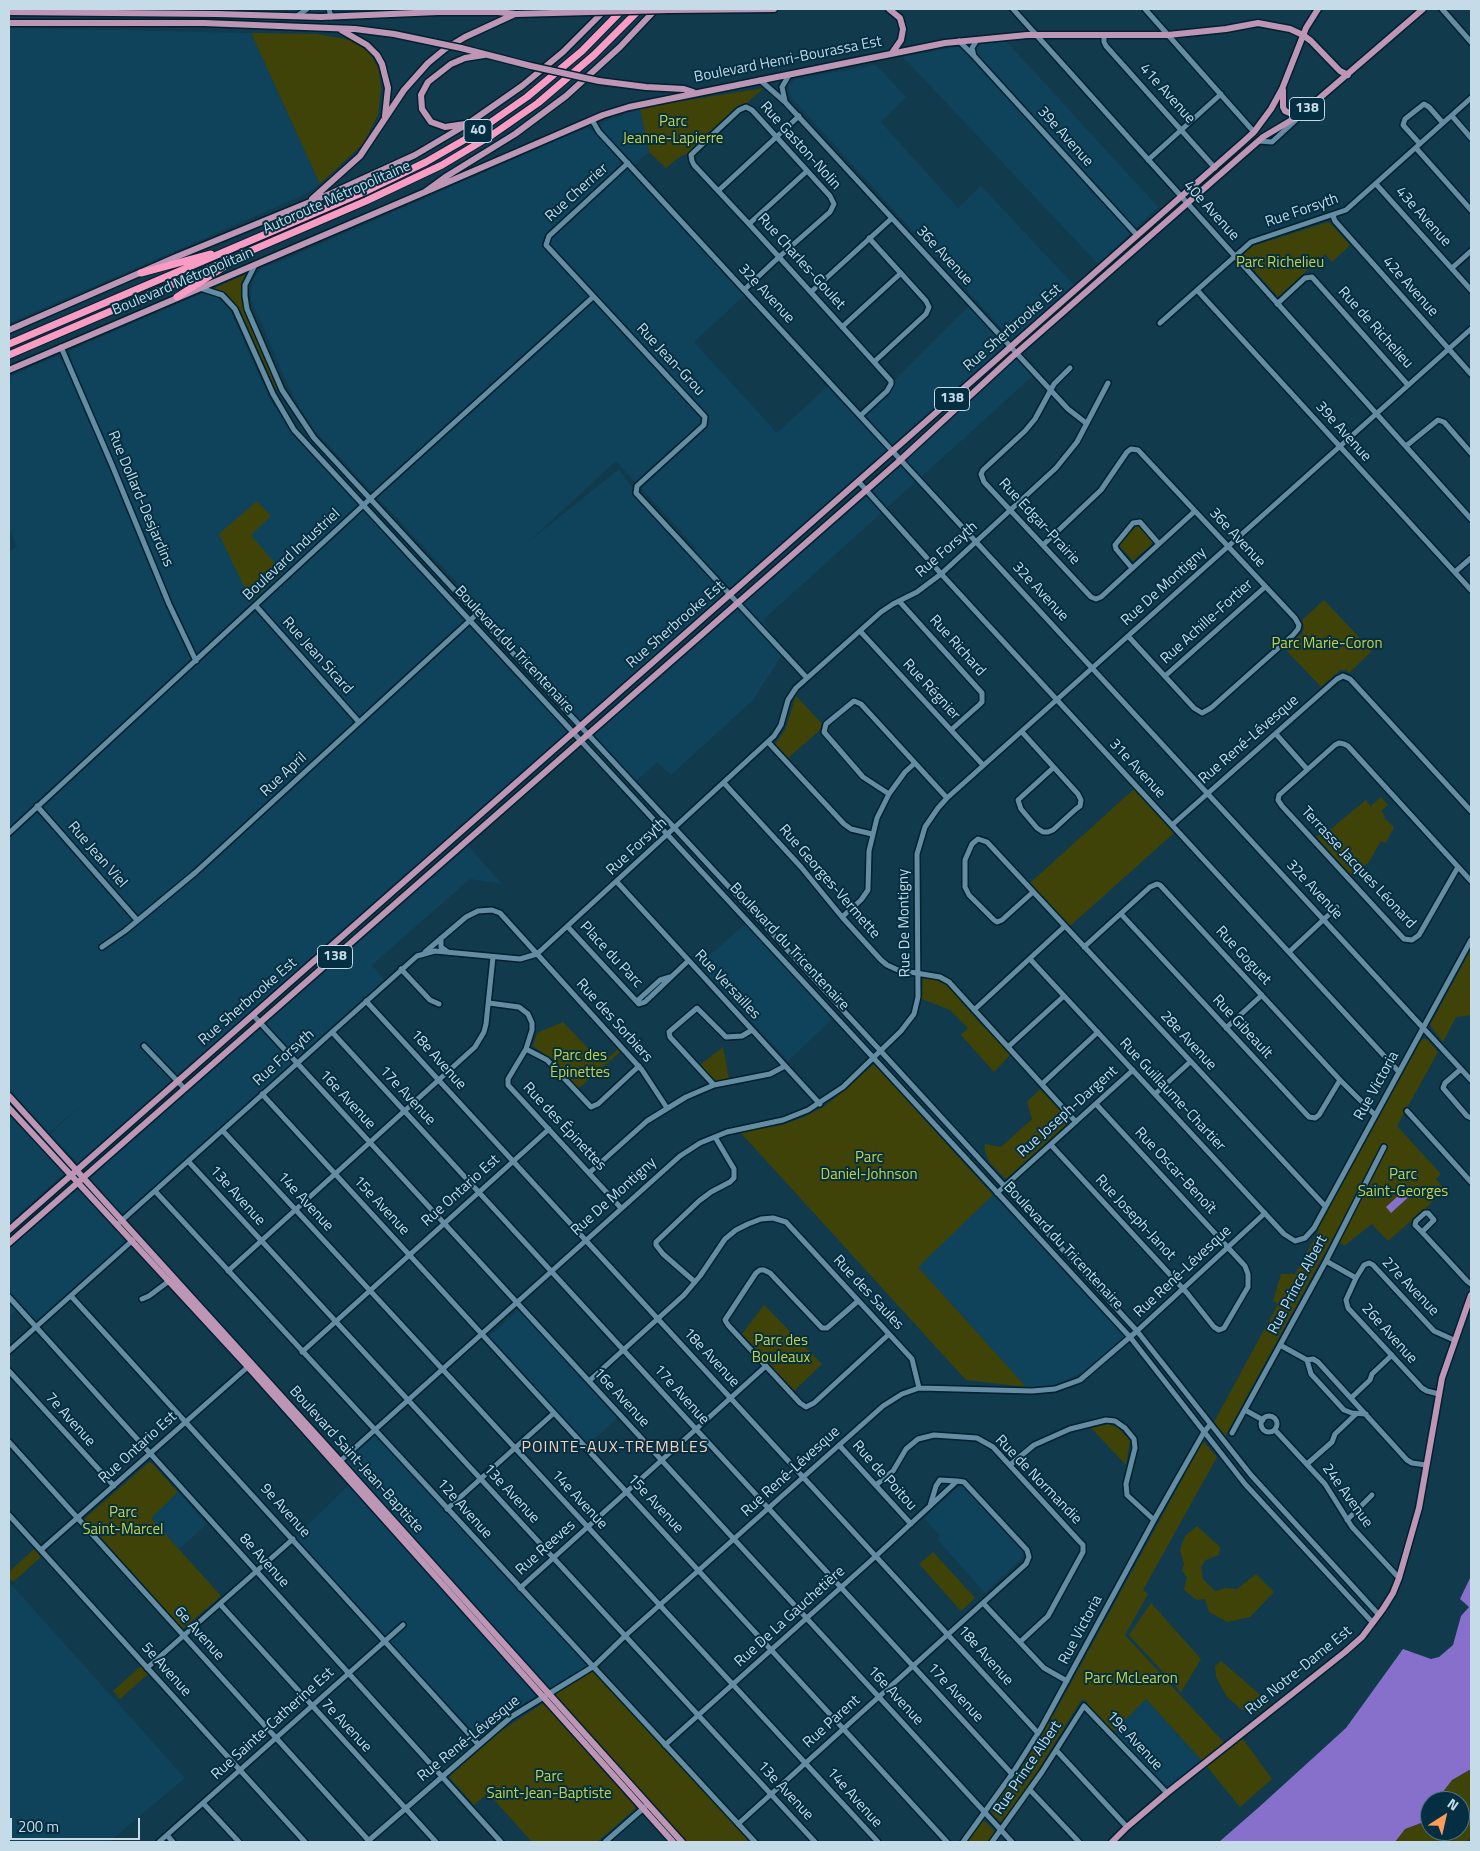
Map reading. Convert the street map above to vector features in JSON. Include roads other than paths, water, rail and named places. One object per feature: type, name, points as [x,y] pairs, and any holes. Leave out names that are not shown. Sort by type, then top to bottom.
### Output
[{"type":"highway","name":"Autoroute Métropolitaine","points":[[9,344],[390,180],[461,142],[508,111],[548,79],[586,47],[623,9]]},
{"type":"highway","name":"Autoroute Métropolitaine","points":[[9,355],[394,189],[472,148],[516,119],[556,88],[602,48],[640,9]]},
{"type":"highway","points":[[141,273],[240,245]]},
{"type":"highway","points":[[177,297],[246,253]]},
{"type":"main road","points":[[438,12],[445,9]]},
{"type":"main road","name":"Boulevard Métropolitain","points":[[9,330],[403,161],[469,123],[541,71],[580,36],[606,9]]},
{"type":"main road","name":"Boulevard Métropolitain","points":[[9,370],[425,192],[523,128],[566,96],[620,47],[656,9]]},
{"type":"main road","points":[[9,12],[331,17],[438,12],[498,12],[516,14],[774,9]]},
{"type":"main road","points":[[889,9],[898,16],[903,29],[901,40],[892,53]]},
{"type":"main road","name":"Rue Sherbrooke Est","points":[[9,1230],[1254,132],[1282,89],[1303,35],[1318,9]]},
{"type":"main road","name":"Rue Sherbrooke Est","points":[[9,1243],[866,490],[1016,353],[1259,141],[1300,115],[1423,9]]},
{"type":"main road","points":[[310,201],[357,158],[408,85],[439,54],[470,34],[516,14]]},
{"type":"main road","points":[[320,28],[331,17]]},
{"type":"main road","name":"Boulevard Henri-Bourassa Est","points":[[9,23],[213,24],[376,31],[461,48],[599,81],[639,87],[684,89],[694,93],[892,53],[959,42],[1037,36],[1168,35],[1258,23],[1290,29],[1303,35],[1340,71],[1348,75]]},
{"type":"main road","points":[[337,29],[367,45],[377,55],[382,64],[388,88],[384,120]]},
{"type":"main road","points":[[469,123],[448,127],[434,124],[423,113],[421,95],[428,82],[451,64],[465,58],[484,55]]},
{"type":"main road","points":[[1282,89],[1285,111],[1300,115]]},
{"type":"main road","points":[[425,192],[592,120],[639,104],[694,93]]},
{"type":"main road","points":[[806,527],[813,536]]},
{"type":"main road","points":[[770,559],[778,567]]},
{"type":"main road","points":[[687,632],[690,644]]},
{"type":"main road","points":[[643,671],[643,686]]},
{"type":"main road","points":[[481,814],[488,822]]},
{"type":"main road","points":[[451,840],[458,849]]},
{"type":"main road","points":[[373,909],[380,917]]},
{"type":"main road","points":[[343,936],[350,944]]},
{"type":"main road","points":[[228,1036],[235,1044]]},
{"type":"main road","points":[[206,1056],[213,1063]]},
{"type":"main road","name":"Boulevard Saint-Jean-Baptiste","points":[[9,1096],[73,1173]]},
{"type":"main road","points":[[10,1109],[16,1104]]},
{"type":"main road","name":"Boulevard Saint-Jean-Baptiste","points":[[10,1109],[81,1180],[250,1365],[645,1806],[682,1842]]},
{"type":"main road","points":[[140,1114],[146,1122]]},
{"type":"main road","points":[[19,1221],[25,1229]]},
{"type":"main road","name":"Rue Notre-Dame Est","points":[[1112,1842],[1166,1793],[1345,1652],[1362,1637],[1379,1615],[1393,1593],[1399,1578],[1420,1508],[1439,1394],[1454,1340],[1471,1295]]},
{"type":"main road","name":"Boulevard Saint-Jean-Baptiste","points":[[645,1806],[673,1842]]},
{"type":"street","points":[[296,17],[306,9]]},
{"type":"street","points":[[329,9],[331,17]]},
{"type":"street","name":"40e Avenue","points":[[1013,9],[1471,519]]},
{"type":"street","points":[[1145,9],[1254,132]]},
{"type":"street","points":[[1442,9],[1471,42]]},
{"type":"street","name":"41e Avenue","points":[[1104,36],[1106,46],[1215,168]]},
{"type":"street","points":[[974,56],[972,48],[977,40]]},
{"type":"street","name":"39e Avenue","points":[[959,42],[974,56],[1137,235]]},
{"type":"street","points":[[785,102],[782,87],[790,74]]},
{"type":"street","name":"36e Avenue","points":[[760,80],[799,116],[1050,390],[1068,409],[1086,423]]},
{"type":"street","points":[[1148,160],[1221,94]]},
{"type":"street","name":"Rue Forsyth","points":[[1160,323],[1251,242],[1346,210],[1471,98]]},
{"type":"street","points":[[1443,123],[1424,104],[1405,119],[1403,125],[1471,210]]},
{"type":"street","name":"Rue Gaston-Nolin","points":[[691,158],[694,152],[739,110],[746,107],[752,110],[807,170],[830,196],[834,204],[830,212],[779,257]]},
{"type":"street","points":[[718,190],[799,116]]},
{"type":"street","points":[[1452,116],[1471,138]]},
{"type":"street","name":"32e Avenue","points":[[592,120],[598,130],[744,290],[1471,1080]]},
{"type":"street","name":"Rue Charles-Goulet","points":[[691,158],[694,165],[889,378],[891,384],[887,390],[860,416]]},
{"type":"street","name":"Rue Cherrier","points":[[546,242],[549,236],[628,163]]},
{"type":"street","points":[[748,224],[807,170]]},
{"type":"street","name":"43e Avenue","points":[[1376,184],[1471,290]]},
{"type":"street","name":"42e Avenue","points":[[1332,216],[1471,374]]},
{"type":"street","points":[[811,292],[892,218]]},
{"type":"street","points":[[869,238],[926,301],[929,308],[926,314],[874,362]]},
{"type":"street","name":"Rue Jean-Grou","points":[[546,242],[547,247],[705,417],[704,425],[637,486],[636,492],[730,594]]},
{"type":"street","points":[[1452,268],[1471,251]]},
{"type":"street","points":[[744,290],[779,257]]},
{"type":"street","name":"Boulevard du Tricentenaire","points":[[255,265],[245,285],[246,304],[282,390],[314,438],[881,1051],[1137,1331],[1242,1464],[1379,1615]]},
{"type":"street","points":[[842,327],[901,273]]},
{"type":"street","name":"Rue de Richelieu","points":[[1278,304],[1305,278],[1312,277],[1408,385]]},
{"type":"street","name":"Boulevard du Tricentenaire","points":[[200,288],[220,294],[232,304],[240,317],[273,394],[294,430],[874,1057],[1130,1337],[1236,1473],[1373,1623]]},
{"type":"street","name":"39e Avenue","points":[[1197,290],[1471,590]]},
{"type":"street","name":"Boulevard Industriel","points":[[9,833],[370,499],[593,297]]},
{"type":"street","name":"Rue De Montigny","points":[[338,1463],[680,1156],[700,1143],[715,1137],[737,1129],[789,1118],[820,1104],[843,1087],[881,1051],[908,1023],[914,1014],[918,997],[917,854],[925,827],[938,808],[1471,329]]},
{"type":"street","name":"Rue Dollard-Desjardins","points":[[61,347],[169,604],[196,661]]},
{"type":"street","name":"Rue Edgar-Prairie","points":[[1070,368],[1054,384],[1035,419],[1026,431],[981,472],[981,477],[1091,596],[1096,599],[1101,597],[1132,568]]},
{"type":"street","name":"Rue Forsyth","points":[[537,954],[774,736],[781,725],[791,693],[887,608],[917,592],[941,574],[1064,459],[1077,442],[1108,383]]},
{"type":"street","points":[[273,394],[282,390]]},
{"type":"street","points":[[1406,446],[1438,420],[1444,422],[1471,453]]},
{"type":"street","name":"36e Avenue","points":[[1043,544],[1094,497],[1130,450],[1138,450],[1298,622],[1298,629],[1206,712],[1197,711],[1165,676]]},
{"type":"street","name":"31e Avenue","points":[[858,481],[941,574],[1399,1072]]},
{"type":"street","points":[[1159,544],[1142,524],[1138,522],[1133,523],[1114,545],[1132,568],[1159,544],[1195,511]]},
{"type":"street","points":[[1455,572],[1471,558]]},
{"type":"street","name":"Rue Achille-Fortier","points":[[1165,676],[1265,587]]},
{"type":"street","points":[[730,594],[807,678]]},
{"type":"street","name":"Rue Richard","points":[[899,601],[982,693],[982,702],[979,706],[951,730]]},
{"type":"street","name":"Rue Jean Sicard","points":[[256,606],[359,722]]},
{"type":"street","name":"Rue April","points":[[102,947],[196,872],[258,817],[477,614]]},
{"type":"street","name":"Rue Régnier","points":[[860,631],[984,766]]},
{"type":"street","points":[[1128,636],[1165,676]]},
{"type":"street","name":"Rue René-Lévesque","points":[[1172,825],[1337,679],[1343,676],[1350,679],[1471,811]]},
{"type":"street","points":[[889,794],[864,777],[826,735],[824,730],[826,724],[851,704],[857,702],[947,798]]},
{"type":"street","points":[[1022,732],[1078,794],[1081,803],[1078,808],[1053,830],[1043,832],[1037,828],[1021,809],[1018,800],[1053,768]]},
{"type":"street","points":[[1276,734],[1307,769]]},
{"type":"street","points":[[768,742],[844,824],[851,829],[872,834]]},
{"type":"street","name":"Terrasse Jacques Léonard","points":[[1458,867],[1419,935],[1412,940],[1404,939],[1280,803],[1278,797],[1282,791],[1334,745],[1339,743],[1348,746],[1471,881]]},
{"type":"street","points":[[842,917],[861,900],[868,890],[868,859],[877,818],[889,794],[905,772],[915,763]]},
{"type":"street","name":"Rue Georges-Vermette","points":[[724,783],[801,866],[842,917],[887,965],[898,970],[940,977],[949,982],[1076,1122]]},
{"type":"street","name":"Rue Jean Viel","points":[[38,806],[138,920]]},
{"type":"street","name":"28e Avenue","points":[[1033,892],[1002,920],[997,922],[994,920],[969,895],[965,887],[965,860],[972,844],[978,839],[987,842],[1325,1206]]},
{"type":"street","name":"Rue Versailles","points":[[617,882],[820,1104]]},
{"type":"street","name":"Rue Goguet","points":[[1084,947],[1153,885],[1160,885],[1340,1080],[1375,1115]]},
{"type":"street","points":[[1289,952],[1337,907]]},
{"type":"street","name":"Rue des Sorbiers","points":[[441,938],[466,917],[478,911],[492,910],[500,913],[639,1066],[666,1108]]},
{"type":"street","name":"Rue Gibeault","points":[[1121,914],[1309,1117],[1315,1118],[1319,1115],[1340,1080]]},
{"type":"street","points":[[974,1010],[1065,926]]},
{"type":"street","name":"Place du Parc","points":[[568,927],[639,1004],[643,1003],[688,961]]},
{"type":"street","points":[[441,938],[442,946],[448,952]]},
{"type":"street","name":"Rue Forsyth","points":[[119,1223],[411,959],[424,953],[441,938]]},
{"type":"street","name":"Rue Victoria","points":[[1300,1240],[1310,1233],[1471,940]]},
{"type":"street","points":[[424,953],[435,951],[520,959],[537,954]]},
{"type":"street","points":[[228,1271],[405,1112],[468,1054],[480,1040],[486,1024],[493,957]]},
{"type":"street","name":"Rue Guillaume-Chartier","points":[[1030,959],[1265,1214],[1289,1238],[1300,1240]]},
{"type":"street","points":[[401,969],[430,1000],[439,1004]]},
{"type":"street","points":[[1226,1028],[1262,995]]},
{"type":"street","points":[[1008,1047],[1064,996]]},
{"type":"street","name":"18e Avenue","points":[[366,1001],[1038,1733]]},
{"type":"street","name":"Rue des Épinettes","points":[[489,1004],[515,1006],[528,1014],[532,1027],[526,1049],[507,1082],[621,1208]]},
{"type":"street","points":[[714,1085],[670,1037],[670,1032],[697,1008],[728,1038],[744,1036],[752,1030]]},
{"type":"street","name":"16e Avenue","points":[[253,1015],[1012,1842]]},
{"type":"street","name":"17e Avenue","points":[[332,1032],[1012,1774]]},
{"type":"street","points":[[1042,1084],[1098,1032]]},
{"type":"street","points":[[144,1046],[184,1088]]},
{"type":"street","points":[[526,1049],[547,1060],[591,1107],[598,1104],[639,1066]]},
{"type":"street","points":[[1155,1094],[1190,1062]]},
{"type":"street","points":[[589,1173],[647,1121],[686,1096],[714,1085],[770,1074],[785,1066]]},
{"type":"street","points":[[1461,1069],[1445,1083],[1443,1088],[1467,1116],[1471,1118]]},
{"type":"street","name":"Rue Joseph-Dargent","points":[[998,1193],[1133,1070]]},
{"type":"street","name":"15e Avenue","points":[[262,1094],[947,1842]]},
{"type":"street","points":[[913,1100],[920,1094]]},
{"type":"street","name":"Rue Oscar-Benoît","points":[[1096,1104],[1245,1266],[1248,1274],[1248,1287],[1226,1326],[1219,1330]]},
{"type":"street","points":[[1407,1111],[1471,1182]]},
{"type":"street","points":[[939,1129],[946,1123]]},
{"type":"street","name":"Rue Ontario Est","points":[[302,1352],[549,1129]]},
{"type":"street","name":"14e Avenue","points":[[223,1130],[878,1842]]},
{"type":"street","points":[[589,1382],[696,1282],[663,1254],[656,1245],[656,1242],[698,1201],[734,1178],[734,1169],[715,1137]]},
{"type":"street","name":"Rue Joseph-Janot","points":[[1051,1145],[1184,1289],[1214,1327],[1219,1330]]},
{"type":"street","name":"Rue Prince Albert","points":[[1232,1434],[1326,1261],[1384,1147]]},
{"type":"street","points":[[971,1164],[978,1157]]},
{"type":"street","name":"13e Avenue","points":[[188,1161],[815,1842]]},
{"type":"street","name":"12e Avenue","points":[[155,1191],[755,1842]]},
{"type":"street","name":"Rue René-Lévesque","points":[[369,1842],[441,1776],[511,1717],[594,1666],[625,1636],[883,1406],[902,1394],[919,1388],[1032,1392],[1055,1388],[1080,1380],[1184,1289],[1265,1214]]},
{"type":"street","name":"Rue des Saules","points":[[696,1282],[719,1246],[736,1230],[761,1219],[780,1219],[786,1222],[912,1359],[919,1388]]},
{"type":"street","points":[[1422,1232],[1471,1284]]},
{"type":"street","points":[[9,1351],[134,1239]]},
{"type":"street","points":[[1326,1261],[1356,1278]]},
{"type":"street","name":"27e Avenue","points":[[1356,1278],[1364,1265],[1369,1263],[1373,1265],[1436,1333],[1454,1340]]},
{"type":"street","points":[[858,1301],[827,1328],[822,1328],[770,1273],[764,1270],[756,1273],[725,1320],[800,1403],[806,1407],[814,1403],[888,1335]]},
{"type":"street","name":"26e Avenue","points":[[1356,1278],[1346,1297],[1346,1304],[1422,1388],[1439,1394]]},
{"type":"street","points":[[142,1299],[149,1296],[171,1279]]},
{"type":"street","points":[[1082,1286],[1090,1280]]},
{"type":"street","name":"9e Avenue","points":[[71,1296],[478,1744]]},
{"type":"street","name":"8e Avenue","points":[[9,1297],[501,1842]]},
{"type":"street","points":[[1280,1345],[1307,1360],[1313,1359],[1318,1362],[1407,1460],[1412,1463],[1426,1465]]},
{"type":"street","points":[[1351,1398],[1392,1355]]},
{"type":"street","points":[[1307,1360],[1311,1374],[1344,1410],[1356,1414],[1366,1414]]},
{"type":"street","name":"Rue Ontario Est","points":[[41,1550],[250,1365]]},
{"type":"street","name":"Rue Reeves","points":[[520,1588],[766,1366]]},
{"type":"street","name":"7e Avenue","points":[[9,1371],[114,1486]]},
{"type":"street","name":"24e Avenue","points":[[1245,1410],[1263,1420]]},
{"type":"street","points":[[447,1509],[554,1414]]},
{"type":"street","points":[[1307,1464],[1332,1442],[1335,1434],[1356,1414]]},
{"type":"street","name":"24e Avenue","points":[[1266,1417],[1274,1418],[1277,1425],[1274,1430],[1266,1431],[1262,1425],[1263,1420],[1266,1417]]},
{"type":"street","points":[[1010,1465],[1034,1445],[1070,1429],[1106,1420],[1115,1421],[1127,1430],[1134,1439],[1135,1448],[1126,1484],[1127,1495],[1154,1520]]},
{"type":"street","name":"Rue Victoria","points":[[963,1842],[1012,1774],[1038,1733],[1154,1520],[1204,1432],[1210,1425]]},
{"type":"street","name":"24e Avenue","points":[[1274,1430],[1330,1490],[1347,1520],[1399,1578]]},
{"type":"street","name":"Rue de Normandie","points":[[876,1485],[893,1471],[910,1444],[926,1436],[977,1438],[993,1448],[1010,1465],[1080,1542],[1084,1549],[1048,1616],[1020,1642]]},
{"type":"street","name":"6e Avenue","points":[[9,1442],[369,1842]]},
{"type":"street","name":"Rue de Poitou","points":[[839,1445],[911,1524]]},
{"type":"street","name":"Rue De La Gauchetière","points":[[930,1506],[936,1486],[940,1480],[957,1480]]},
{"type":"street","name":"Rue De La Gauchetière","points":[[665,1745],[841,1588],[957,1480]]},
{"type":"street","name":"Rue Parent","points":[[738,1824],[1022,1568],[1029,1557],[1027,1550],[964,1482],[957,1480]]},
{"type":"street","points":[[1347,1520],[1372,1495]]},
{"type":"street","points":[[1272,1514],[1279,1507]]},
{"type":"street","name":"5e Avenue","points":[[9,1515],[305,1842]]},
{"type":"street","points":[[148,1668],[294,1540]]},
{"type":"street","points":[[983,1603],[1044,1668],[1067,1682]]},
{"type":"street","name":"7e Avenue","points":[[220,1604],[436,1842]]},
{"type":"street","name":"Rue Sainte-Catherine Est","points":[[159,1842],[403,1625]]},
{"type":"street","name":"Rue Prince Albert","points":[[992,1842],[1030,1790],[1084,1706]]},
{"type":"street","name":"19e Avenue","points":[[1084,1706],[1166,1793]]},
{"type":"street","points":[[1056,1750],[1127,1827]]},
{"type":"street","points":[[1030,1790],[1079,1842]]},
{"type":"street","points":[[204,1803],[239,1842]]},
{"type":"street","points":[[605,1842],[645,1806]]},
{"type":"street","points":[[167,1835],[173,1842]]},
{"type":"district","name":"POINTE-AUX-TREMBLES","points":[[615,1448]]},
{"type":"park label","name":"Parc Jeanne-Lapierre","points":[[673,130]]},
{"type":"park label","name":"Parc Richelieu","points":[[1280,263]]},
{"type":"park label","name":"Parc Marie-Coron","points":[[1327,644]]},
{"type":"park label","name":"Parc des Épinettes","points":[[580,1064]]},
{"type":"park label","name":"Parc Daniel-Johnson","points":[[869,1166]]},
{"type":"park label","name":"Parc Saint-Georges","points":[[1403,1184]]},
{"type":"park label","name":"Parc des Bouleaux","points":[[781,1350]]},
{"type":"park label","name":"Parc Saint-Marcel","points":[[123,1522]]},
{"type":"park label","name":"Parc McLearon","points":[[1131,1679]]},
{"type":"park label","name":"Parc Saint-Jean-Baptiste","points":[[549,1786]]}]
